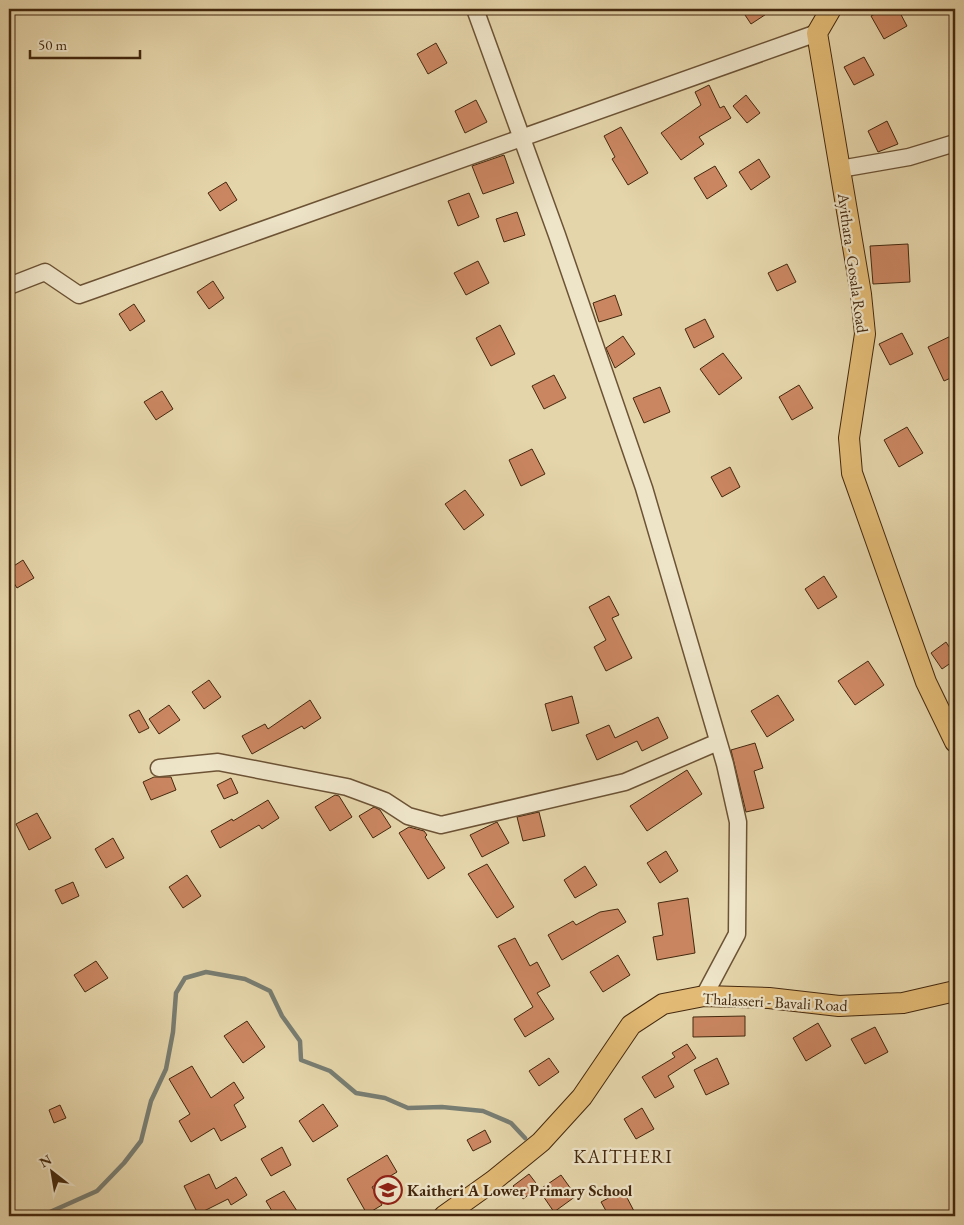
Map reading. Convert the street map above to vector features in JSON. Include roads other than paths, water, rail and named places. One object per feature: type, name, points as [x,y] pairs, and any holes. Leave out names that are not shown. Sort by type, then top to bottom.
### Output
[{"type":"main road","points":[[817,33],[831,9]]},
{"type":"main road","name":"Ayithara - Gosala Road","points":[[817,33],[861,294],[865,334],[849,438],[852,473],[926,682],[955,742]]},
{"type":"main road","name":"Thalasseri - Bavali Road","points":[[444,1216],[493,1181],[541,1142],[582,1097],[631,1026],[663,1004],[704,996],[770,998],[838,1006],[904,1003],[955,991]]},
{"type":"street","points":[[475,9],[557,234],[644,488],[718,742],[738,822],[737,934],[704,996]]},
{"type":"street","points":[[9,286],[45,272],[79,295],[817,33]]},
{"type":"street","points":[[840,169],[909,157],[955,143]]},
{"type":"street","points":[[159,768],[218,762],[347,787],[385,802],[408,816],[441,825],[625,782],[718,742]]},
{"type":"waterway","points":[[41,1216],[97,1191],[124,1163],[141,1141],[151,1101],[166,1069],[173,1032],[176,993],[185,978],[206,972],[245,979],[270,991],[282,1016],[300,1041],[301,1060],[330,1071],[356,1093],[385,1098],[408,1108],[442,1107],[483,1111],[511,1123],[525,1138]]},
{"type":"place","name":"Kaitheri A Lower Primary School","points":[[388,1190]]},
{"type":"district","name":"KAITHERI","points":[[623,1156]]}]
